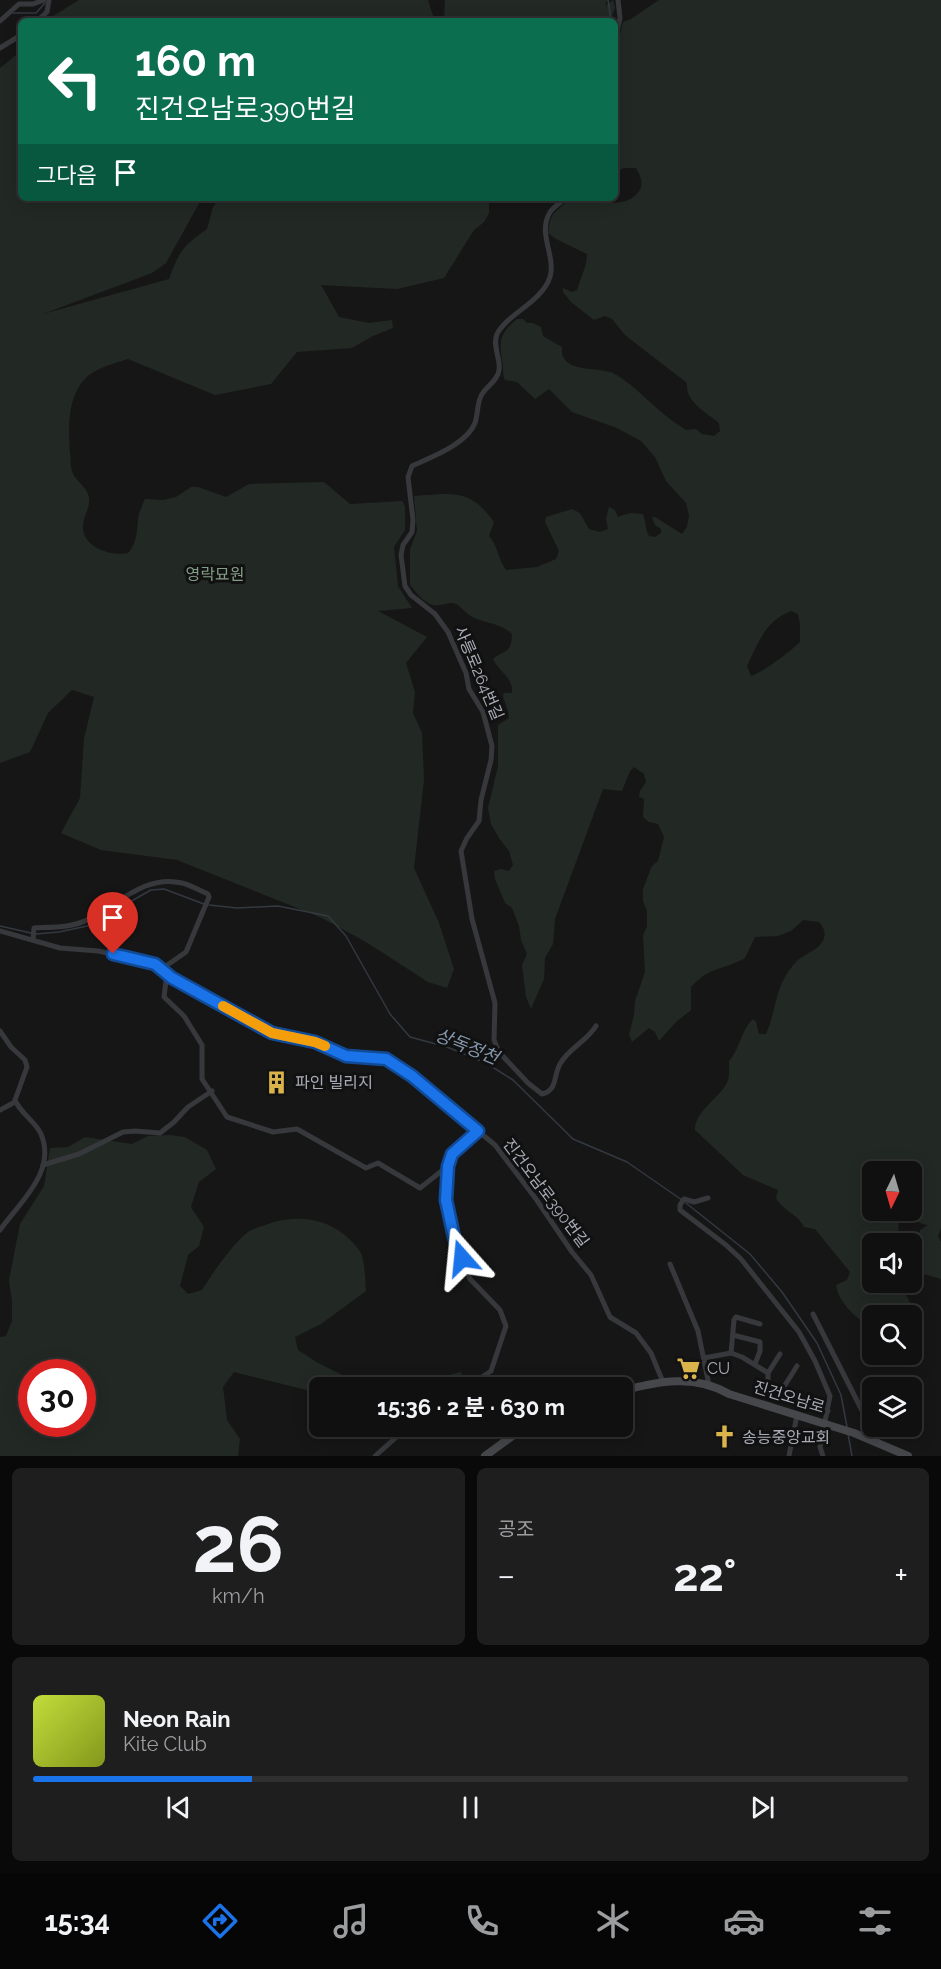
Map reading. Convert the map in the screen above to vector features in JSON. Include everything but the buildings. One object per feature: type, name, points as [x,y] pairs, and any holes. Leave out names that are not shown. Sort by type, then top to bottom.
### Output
[{"type":"main road","name":"진건오남로","points":[[633,1389],[680,1380],[709,1385],[729,1394],[878,1442],[908,1456]]},
{"type":"main road","points":[[485,1456],[511,1437]]},
{"type":"street","points":[[0,21],[19,4],[33,4],[47,0],[47,12],[41,18]]},
{"type":"street","points":[[618,0],[620,18],[618,28]]},
{"type":"street","points":[[0,48],[18,37]]},
{"type":"street","name":"사릉로264번길","points":[[561,201],[548,216],[546,227],[552,269],[549,280],[497,335],[495,344],[500,368],[479,399],[474,425],[468,434],[445,451],[412,466],[408,477],[413,520],[412,532],[403,545],[401,555],[405,586],[411,595],[435,614],[448,632],[469,689],[483,712],[492,746],[487,785],[481,800],[480,821],[467,838],[461,851],[472,919],[495,1003],[494,1040],[499,1052],[528,1083],[542,1094],[548,1093],[555,1085],[561,1062],[588,1038],[596,1026]]},
{"type":"street","points":[[33,939],[34,929],[65,927],[89,919],[157,881],[182,883],[208,894],[208,900],[186,952],[162,968]]},
{"type":"street","name":"진건오남로390번길","points":[[0,932],[60,948],[128,957],[162,968],[181,983],[272,1033],[315,1042],[346,1056],[386,1059],[412,1076],[495,1145],[591,1275],[609,1317],[636,1333],[651,1353],[663,1382]]},
{"type":"street","points":[[167,973],[164,997],[184,1016],[202,1045],[202,1079],[212,1090],[227,1117],[273,1132],[297,1129],[366,1168],[378,1163],[420,1188],[448,1166]]},
{"type":"street","points":[[0,1030],[11,1047],[25,1060],[27,1067],[15,1102],[0,1110]]},
{"type":"street","points":[[43,1165],[79,1154],[123,1132],[160,1133],[188,1107],[212,1090]]},
{"type":"street","points":[[0,1230],[27,1197],[43,1165],[44,1151],[41,1135],[15,1102]]},
{"type":"street","points":[[478,1131],[452,1154],[448,1166],[446,1200],[458,1247],[470,1279],[500,1310],[506,1326],[491,1371],[482,1377]]},
{"type":"street","points":[[708,1198],[698,1202],[682,1202],[681,1213],[726,1245],[750,1268],[800,1332],[815,1361],[830,1400],[820,1447],[823,1456]]},
{"type":"street","points":[[670,1264],[698,1332],[709,1385]]},
{"type":"street","points":[[813,1314],[878,1442]]},
{"type":"street","points":[[731,1353],[736,1317],[760,1324]]},
{"type":"street","points":[[733,1335],[760,1342],[762,1346],[755,1364]]},
{"type":"street","points":[[704,1358],[731,1353],[768,1373]]},
{"type":"street","points":[[780,1354],[768,1373],[769,1387],[828,1411]]},
{"type":"street","points":[[780,1393],[797,1366]]},
{"type":"street","points":[[789,1456],[797,1415]]},
{"type":"street","points":[[375,1456],[397,1437]]},
{"type":"green space","points":[[79,0],[428,0],[433,16],[432,18],[50,18]]},
{"type":"green space","points":[[445,0],[607,0],[605,6],[613,0],[615,8],[611,18],[444,18]]},
{"type":"green space","points":[[659,0],[941,0],[941,1228],[938,1236],[941,1242],[941,1279],[922,1274],[922,1233],[919,1233],[928,1225],[918,1221],[922,1221],[922,1161],[862,1161],[862,1221],[899,1221],[898,1233],[862,1233],[862,1293],[906,1293],[912,1305],[862,1305],[862,1322],[845,1304],[836,1285],[847,1280],[850,1272],[815,1229],[804,1227],[782,1206],[776,1198],[778,1190],[743,1175],[695,1130],[699,1116],[725,1086],[729,1076],[729,1061],[749,1023],[753,1019],[759,1034],[766,1034],[784,979],[799,959],[822,942],[824,929],[819,922],[803,920],[791,931],[778,936],[755,937],[745,958],[705,975],[691,987],[691,1010],[676,1022],[659,1041],[655,1032],[649,1028],[632,1042],[629,1035],[635,1001],[645,972],[643,936],[647,926],[647,911],[643,901],[643,889],[652,866],[658,861],[664,837],[658,824],[649,822],[643,817],[644,799],[639,797],[646,782],[644,774],[634,767],[622,791],[603,789],[555,919],[553,944],[545,958],[544,979],[531,1009],[526,997],[522,965],[527,954],[512,908],[505,903],[494,871],[501,869],[509,871],[513,865],[509,851],[491,824],[488,808],[498,766],[498,725],[509,718],[503,696],[504,693],[512,693],[511,683],[493,659],[509,648],[512,634],[502,627],[474,618],[456,604],[431,604],[410,585],[410,549],[417,531],[414,496],[459,495],[476,503],[494,522],[489,536],[506,570],[537,567],[556,559],[559,551],[545,522],[546,517],[572,509],[580,513],[589,529],[600,532],[608,529],[606,519],[609,507],[615,510],[618,517],[630,513],[643,514],[649,536],[655,537],[661,533],[661,529],[655,525],[652,517],[682,534],[687,527],[689,515],[686,503],[666,481],[655,457],[641,441],[617,428],[572,412],[549,389],[535,399],[517,382],[505,380],[504,375],[501,353],[502,337],[517,319],[523,319],[527,323],[541,327],[543,336],[562,347],[566,361],[580,368],[613,373],[686,430],[696,429],[702,434],[714,436],[720,431],[719,423],[689,396],[687,383],[625,335],[612,319],[605,316],[594,320],[571,302],[563,292],[563,288],[572,292],[577,290],[587,254],[548,233],[553,215],[566,201],[622,202],[637,194],[642,184],[636,168],[618,171],[618,44],[623,22]],"holes":[[[791,611],[798,614],[800,642],[784,656],[751,676],[747,666],[759,641],[782,615]]]},
{"type":"green space","name":"영락묘원","points":[[18,53],[18,201],[200,201],[166,263],[152,273],[43,314],[169,279],[183,250],[207,229],[217,201],[489,201],[489,213],[484,222],[474,230],[444,278],[397,289],[321,285],[339,317],[369,323],[392,320],[393,328],[352,348],[297,352],[271,384],[215,395],[128,359],[103,367],[89,375],[76,392],[69,422],[71,469],[87,491],[89,498],[83,525],[84,533],[92,545],[106,552],[121,554],[128,553],[131,549],[145,499],[163,500],[176,497],[191,487],[198,487],[226,497],[249,484],[324,482],[350,504],[402,501],[405,506],[405,530],[394,547],[398,586],[412,608],[378,611],[427,637],[406,663],[415,692],[413,713],[422,733],[424,780],[414,868],[439,923],[454,969],[447,988],[428,982],[366,942],[322,918],[177,860],[101,850],[61,833],[80,798],[84,739],[94,697],[72,690],[48,713],[30,752],[0,763],[0,68]]},
{"type":"green space","points":[[148,1136],[185,1137],[207,1150],[216,1169],[199,1182],[191,1207],[204,1227],[199,1246],[188,1255],[180,1286],[188,1294],[202,1290],[229,1251],[242,1237],[256,1228],[278,1221],[304,1219],[328,1225],[350,1239],[361,1253],[366,1291],[321,1324],[295,1337],[298,1350],[347,1377],[309,1377],[309,1391],[234,1372],[223,1387],[227,1420],[240,1439],[238,1456],[0,1456],[0,1337],[6,1336],[12,1321],[9,1280],[20,1224],[44,1186],[50,1148],[68,1147],[85,1137],[132,1144]]},
{"type":"green space","points":[[461,1372],[462,1376],[461,1377],[441,1377]]},
{"type":"waterway","points":[[608,0],[611,18]]},
{"type":"waterway","points":[[13,13],[36,13],[45,3]]},
{"type":"waterway","name":"상독정천","points":[[36,934],[87,926],[151,890],[164,889],[204,904]]},
{"type":"waterway","name":"상독정천","points":[[209,905],[237,908],[278,906],[328,916],[346,936],[390,1014],[410,1037],[447,1047],[486,1063],[513,1080],[573,1139],[627,1162],[682,1200]]},
{"type":"waterway","name":"상독정천","points":[[0,926],[31,933]]},
{"type":"waterway","name":"상독정천","points":[[686,1203],[750,1254],[782,1292],[817,1343],[841,1395],[847,1427]]},
{"type":"waterway","name":"상독정천","points":[[848,1434],[852,1456]]},
{"type":"slow traffic","points":[[223,1006],[272,1033],[325,1046]]},
{"type":"place","name":"파인 빌리지","points":[[277,1082]]},
{"type":"place","name":"CU","points":[[689,1368]]},
{"type":"place","name":"송능중앙교회","points":[[724,1437]]},
{"type":"route","points":[[113,954],[155,964],[172,978],[272,1033],[315,1042],[346,1056],[386,1059],[398,1065],[478,1131],[452,1154],[448,1166],[446,1200],[454,1237],[462,1258]]}]
